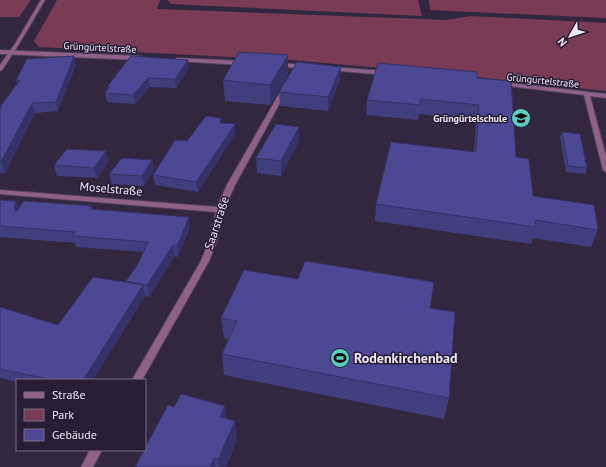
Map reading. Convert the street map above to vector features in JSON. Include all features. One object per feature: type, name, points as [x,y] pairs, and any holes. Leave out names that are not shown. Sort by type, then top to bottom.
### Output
[{"type":"street","points":[[0,69],[43,0]]},
{"type":"street","name":"Grüngürtelstraße","points":[[0,52],[148,58]]},
{"type":"street","points":[[171,60],[250,64]]},
{"type":"street","points":[[273,65],[293,73],[312,67]]},
{"type":"street","points":[[320,68],[389,73]]},
{"type":"street","name":"Saarstraße","points":[[138,379],[205,262],[213,241],[220,210],[231,185],[293,73]]},
{"type":"street","name":"Grüngürtelstraße","points":[[496,84],[606,96]]},
{"type":"street","points":[[587,94],[606,170]]},
{"type":"street","name":"Moselstraße","points":[[0,192],[220,210]]},
{"type":"street","points":[[87,467],[95,451]]},
{"type":"green space","points":[[0,0],[31,0],[19,17],[0,17]]},
{"type":"green space","points":[[57,0],[160,0],[157,9],[447,20],[471,16],[606,23],[606,91],[427,72],[291,60],[39,47],[34,41]]},
{"type":"green space","points":[[167,0],[418,0],[422,16],[171,4]]},
{"type":"green space","points":[[429,0],[606,0],[606,18],[430,10]]},
{"type":"building","points":[[239,52],[288,55],[270,85],[223,80]]},
{"type":"building","points":[[74,56],[56,102],[32,103],[0,162],[0,109],[2,107],[0,107],[20,80],[16,80],[27,59]]},
{"type":"building","points":[[131,56],[188,60],[175,79],[148,78],[133,95],[105,93],[110,87],[107,87]]},
{"type":"building","points":[[297,62],[341,67],[328,97],[279,92]]},
{"type":"building","points":[[378,63],[477,72],[477,78],[511,81],[516,157],[529,159],[533,196],[594,205],[598,230],[535,220],[536,227],[376,204],[391,142],[476,152],[479,105],[421,99],[420,105],[367,100]]},
{"type":"building","points":[[206,116],[221,118],[220,123],[235,124],[196,182],[153,175],[175,140],[187,141]]},
{"type":"building","points":[[276,124],[299,127],[281,161],[256,158]]},
{"type":"building","points":[[562,132],[580,134],[587,168],[568,166]]},
{"type":"building","points":[[67,149],[106,151],[94,168],[54,165]]},
{"type":"building","points":[[122,158],[152,160],[142,176],[109,174]]},
{"type":"building","points":[[0,200],[16,201],[14,208],[16,212],[24,201],[92,206],[90,209],[189,217],[177,246],[173,245],[147,285],[126,281],[138,264],[148,242],[73,236],[75,232],[0,226]]},
{"type":"building","name":"Rodenkirchenbad","points":[[305,261],[434,282],[430,308],[455,312],[449,398],[222,354],[237,321],[221,318],[244,270],[298,279]]},
{"type":"building","points":[[93,277],[143,285],[84,379],[48,379],[0,369],[0,307],[58,325]]},
{"type":"building","points":[[181,394],[225,406],[220,417],[235,421],[218,459],[214,458],[210,467],[135,467],[143,451],[146,451],[146,446],[168,405],[174,407]]},
{"type":"place","name":"Grüngürtelschule","points":[[521,118]]},
{"type":"place","name":"Rodenkirchenbad","points":[[340,358]]}]
